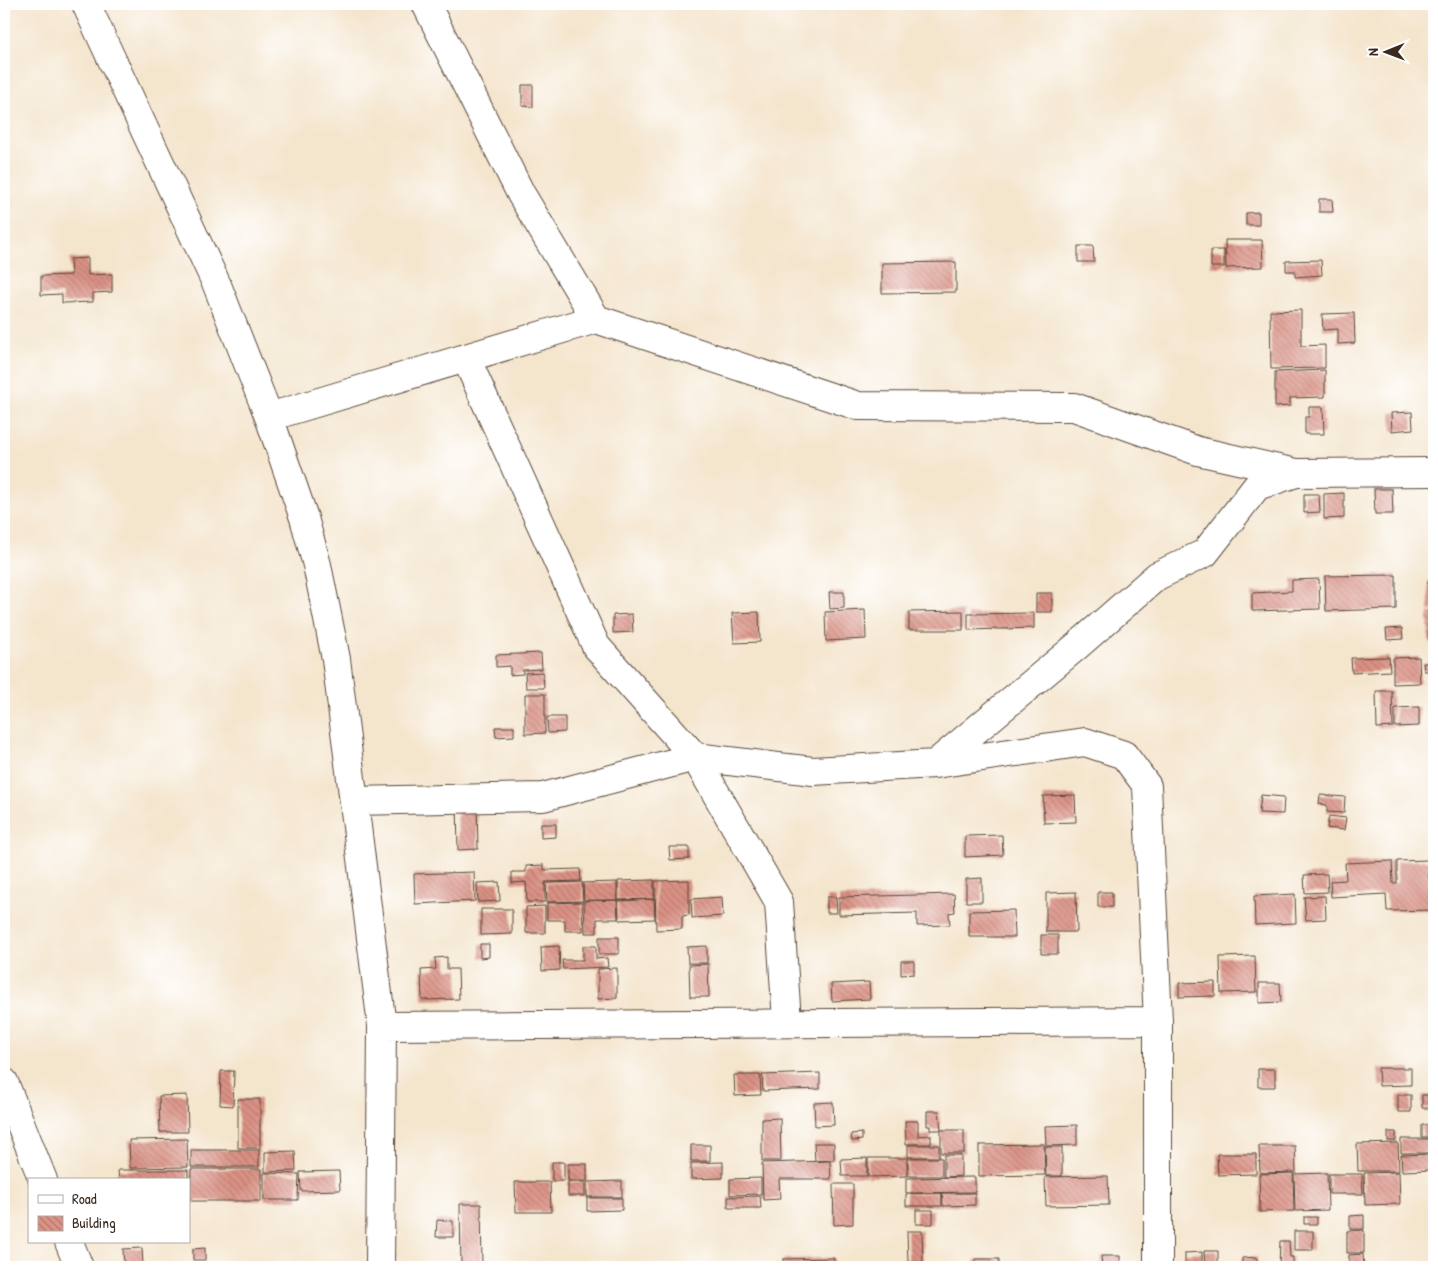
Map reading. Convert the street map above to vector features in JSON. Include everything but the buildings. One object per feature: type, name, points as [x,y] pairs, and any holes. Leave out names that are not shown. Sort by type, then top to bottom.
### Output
[{"type":"street","points":[[86,4],[217,285],[269,417],[304,518],[327,612],[336,660],[382,1026],[380,1267]]},
{"type":"street","points":[[426,4],[521,194],[596,319]]},
{"type":"street","points":[[269,417],[596,319],[858,406],[1074,407],[1198,451],[1296,473],[1434,472]]},
{"type":"street","points":[[466,358],[596,646],[694,757],[779,902],[787,1022]]},
{"type":"street","points":[[935,764],[1077,646],[1157,576],[1205,553],[1257,486],[1296,473]]},
{"type":"street","points":[[354,801],[543,797],[694,757],[812,771],[935,764],[1085,742],[1124,755],[1148,786],[1158,1021],[1158,1267]]},
{"type":"street","points":[[382,1026],[1158,1021]]},
{"type":"street","points":[[4,1082],[42,1178]]},
{"type":"street","points":[[70,1244],[79,1267]]}]
